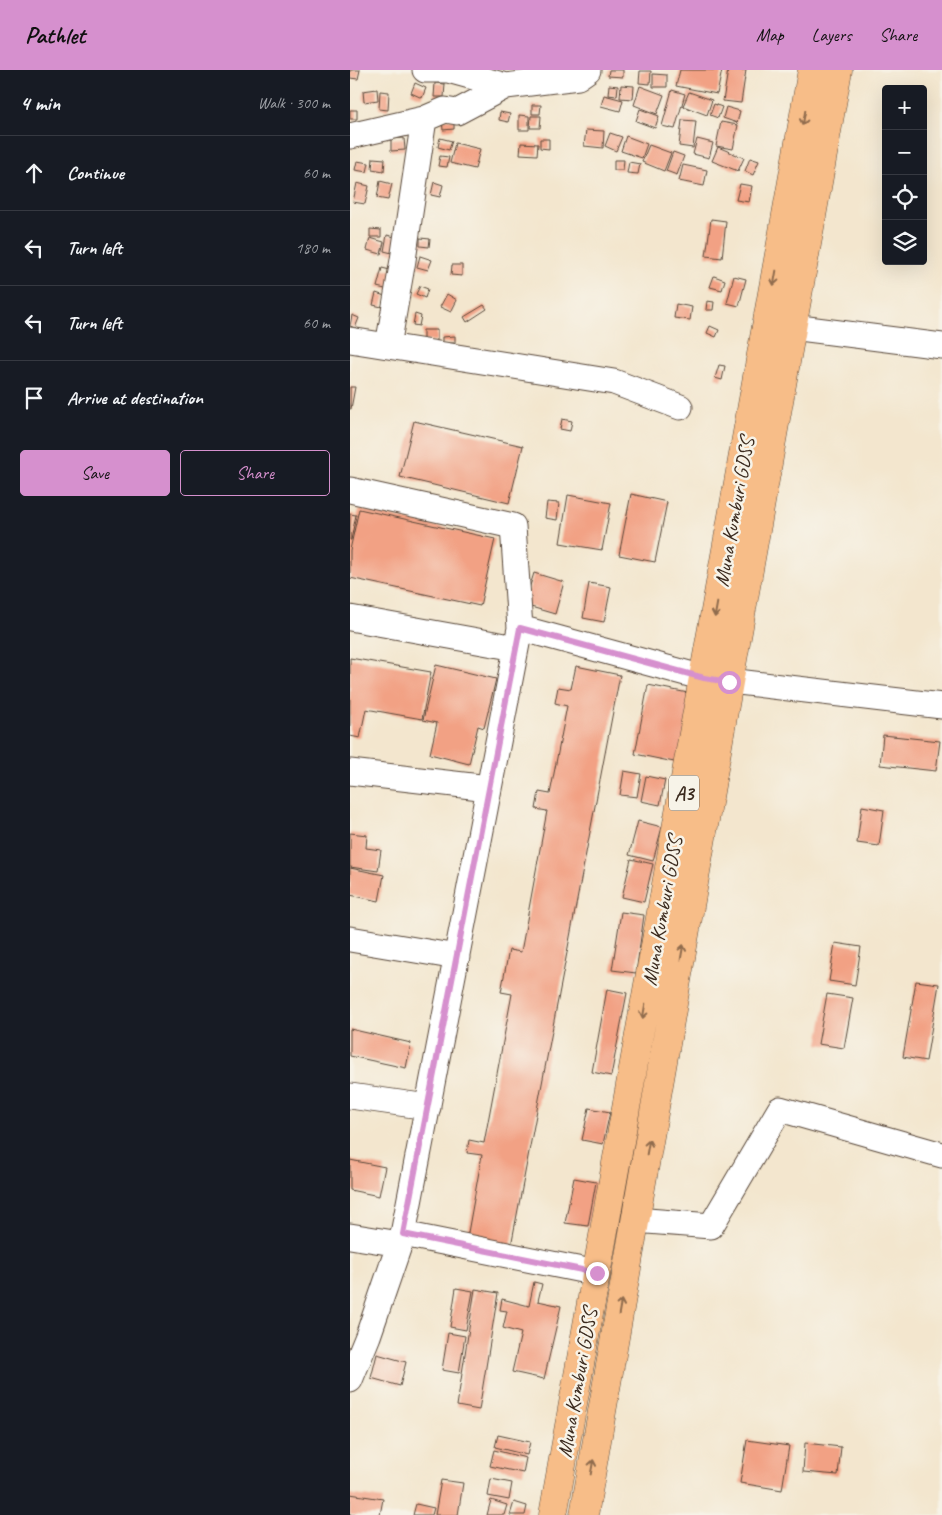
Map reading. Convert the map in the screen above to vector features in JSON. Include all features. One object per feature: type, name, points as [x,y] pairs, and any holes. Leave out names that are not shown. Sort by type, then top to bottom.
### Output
[{"type":"highway","name":"Muna Kumburi GDSS","points":[[584,1515],[635,1220],[716,680],[812,70]]},
{"type":"highway","name":"Muna Kumburi GDSS","points":[[553,1515],[597,1273],[716,680],[792,327],[838,70]]},
{"type":"street","points":[[424,70],[448,70],[506,86]]},
{"type":"street","points":[[448,70],[457,112]]},
{"type":"street","points":[[350,136],[424,120],[445,110],[457,112],[506,86],[578,77],[588,70]]},
{"type":"street","points":[[388,346],[424,120]]},
{"type":"street","points":[[792,327],[942,346]]},
{"type":"street","points":[[350,340],[614,382],[680,407]]},
{"type":"street","points":[[350,490],[513,526],[518,638],[401,1239],[355,1353],[350,1380]]},
{"type":"street","points":[[350,618],[518,638],[716,680],[942,706]]},
{"type":"street","points":[[350,772],[489,788]]},
{"type":"street","points":[[350,939],[456,957]]},
{"type":"street","points":[[350,1096],[428,1107]]},
{"type":"street","points":[[635,1220],[711,1226],[780,1109],[942,1155]]},
{"type":"street","points":[[350,1236],[401,1239],[597,1273]]},
{"type":"building","points":[[350,70],[360,70],[358,79],[350,78]]},
{"type":"building","points":[[609,70],[623,70],[623,77],[608,76]]},
{"type":"building","points":[[680,70],[722,70],[717,94],[676,86]]},
{"type":"building","points":[[728,70],[746,70],[741,103],[723,101]]},
{"type":"building","points":[[640,71],[651,71],[650,84],[639,83]]},
{"type":"building","points":[[653,74],[667,75],[667,87],[653,87]]},
{"type":"building","points":[[415,83],[426,88],[422,98],[411,93]]},
{"type":"building","points":[[435,83],[445,84],[444,97],[434,97]]},
{"type":"building","points":[[609,85],[618,86],[617,96],[608,95]]},
{"type":"building","points":[[621,85],[634,86],[633,99],[620,98]]},
{"type":"building","points":[[640,86],[664,95],[657,114],[634,105]]},
{"type":"building","points":[[377,89],[378,100],[364,102],[363,91]]},
{"type":"building","points":[[672,90],[685,94],[675,129],[662,126]]},
{"type":"building","points":[[380,91],[389,92],[388,110],[379,109]]},
{"type":"building","points":[[689,92],[712,100],[707,115],[683,106]]},
{"type":"building","points":[[604,95],[623,100],[620,111],[601,106]]},
{"type":"building","points":[[714,104],[722,107],[718,118],[710,115]]},
{"type":"building","points":[[532,105],[541,105],[540,114],[532,114]]},
{"type":"building","points":[[726,107],[740,111],[737,123],[723,118]]},
{"type":"building","points":[[640,109],[659,116],[655,128],[636,121]]},
{"type":"building","points":[[350,110],[357,110],[357,119],[350,119]]},
{"type":"building","points":[[500,112],[510,114],[508,122],[499,120]]},
{"type":"building","points":[[519,115],[529,116],[529,130],[519,130]]},
{"type":"building","points":[[531,116],[541,116],[540,128],[530,128]]},
{"type":"building","points":[[442,119],[454,119],[454,129],[443,130]]},
{"type":"building","points":[[682,120],[696,121],[693,148],[679,146]]},
{"type":"building","points":[[721,122],[738,125],[733,149],[716,146]]},
{"type":"building","points":[[586,130],[604,131],[603,148],[584,146]]},
{"type":"building","points":[[610,133],[622,137],[616,151],[605,146]]},
{"type":"building","points":[[626,136],[647,144],[642,158],[621,151]]},
{"type":"building","points":[[404,138],[405,150],[391,151],[391,139]]},
{"type":"building","points":[[440,138],[452,141],[449,150],[438,147]]},
{"type":"building","points":[[540,139],[549,139],[549,149],[540,148]]},
{"type":"building","points":[[697,139],[713,143],[709,158],[693,154]]},
{"type":"building","points":[[455,143],[480,149],[475,169],[450,163]]},
{"type":"building","points":[[521,143],[538,144],[537,155],[520,154]]},
{"type":"building","points":[[649,145],[671,153],[664,171],[642,162]]},
{"type":"building","points":[[718,147],[744,158],[738,171],[712,161]]},
{"type":"building","points":[[673,152],[684,156],[677,175],[666,171]]},
{"type":"building","points":[[440,156],[449,157],[447,167],[438,166]]},
{"type":"building","points":[[373,158],[385,159],[384,171],[372,169]]},
{"type":"building","points":[[750,158],[759,161],[753,175],[745,171]]},
{"type":"building","points":[[614,160],[624,160],[623,170],[614,170]]},
{"type":"building","points":[[357,161],[369,163],[367,172],[355,170]]},
{"type":"building","points":[[629,162],[640,164],[638,174],[627,173]]},
{"type":"building","points":[[683,165],[707,170],[704,186],[679,181]]},
{"type":"building","points":[[380,181],[392,184],[388,200],[377,198]]},
{"type":"building","points":[[434,182],[443,185],[440,197],[431,195]]},
{"type":"building","points":[[357,183],[369,186],[365,204],[353,202]]},
{"type":"building","points":[[740,184],[752,186],[749,202],[736,200]]},
{"type":"building","points":[[711,219],[726,221],[722,258],[706,256]]},
{"type":"building","points":[[370,229],[381,230],[381,237],[370,237]]},
{"type":"building","points":[[387,235],[399,238],[396,254],[384,251]]},
{"type":"building","points":[[370,238],[384,242],[381,254],[367,250]]},
{"type":"building","points":[[420,238],[430,239],[429,247],[420,246]]},
{"type":"building","points":[[420,256],[432,260],[428,270],[417,267]]},
{"type":"building","points":[[452,265],[462,265],[462,276],[451,275]]},
{"type":"building","points":[[382,268],[394,271],[389,290],[377,287]]},
{"type":"building","points":[[714,276],[725,280],[722,290],[710,287]]},
{"type":"building","points":[[734,276],[746,279],[739,306],[727,303]]},
{"type":"building","points":[[420,286],[428,289],[425,298],[416,294]]},
{"type":"building","points":[[376,293],[385,296],[382,307],[373,305]]},
{"type":"building","points":[[447,294],[457,300],[451,312],[440,307]]},
{"type":"building","points":[[707,301],[714,302],[713,310],[706,310]]},
{"type":"building","points":[[676,304],[692,307],[690,320],[674,318]]},
{"type":"building","points":[[484,305],[487,309],[467,322],[464,317]]},
{"type":"building","points":[[415,314],[421,316],[419,326],[413,325]]},
{"type":"building","points":[[352,315],[359,318],[355,328],[350,326]]},
{"type":"building","points":[[710,326],[719,330],[716,337],[707,333]]},
{"type":"building","points":[[423,330],[437,330],[437,341],[423,341]]},
{"type":"building","points":[[455,336],[455,343],[442,343],[442,337]]},
{"type":"building","points":[[719,365],[725,366],[722,380],[715,378]]},
{"type":"building","points":[[350,387],[355,387],[351,409],[350,409]]},
{"type":"building","points":[[562,419],[572,421],[570,431],[560,429]]},
{"type":"building","points":[[414,421],[523,446],[509,503],[400,477]]},
{"type":"building","points":[[631,494],[667,502],[655,562],[619,555]]},
{"type":"building","points":[[568,495],[611,503],[602,550],[560,543]]},
{"type":"building","points":[[547,502],[559,503],[557,520],[545,518]]},
{"type":"building","points":[[359,509],[495,539],[480,606],[350,578],[350,550]]},
{"type":"building","points":[[350,514],[356,515],[351,540],[350,540]]},
{"type":"building","points":[[534,573],[564,582],[555,614],[524,605]]},
{"type":"building","points":[[589,583],[611,587],[604,622],[583,618]]},
{"type":"building","points":[[350,658],[431,672],[422,719],[366,709],[360,738],[350,736]]},
{"type":"building","points":[[436,665],[496,679],[484,728],[478,726],[469,764],[430,754],[437,723],[423,720]]},
{"type":"building","points":[[576,666],[620,675],[511,1246],[467,1238],[482,1155],[467,1153],[469,1140],[484,1143],[512,994],[501,992],[509,950],[521,952],[547,811],[536,809],[539,792],[550,794],[567,706],[555,703],[558,687],[571,689]]},
{"type":"building","points":[[648,685],[693,694],[679,763],[635,754]]},
{"type":"building","points":[[883,735],[940,741],[936,771],[880,765]]},
{"type":"building","points":[[624,771],[641,774],[637,797],[620,795]]},
{"type":"building","points":[[646,776],[665,780],[660,805],[641,801]]},
{"type":"building","points":[[862,806],[884,810],[879,846],[857,843]]},
{"type":"building","points":[[638,821],[662,827],[653,861],[629,855]]},
{"type":"building","points":[[350,833],[367,835],[366,848],[381,850],[378,871],[350,867]]},
{"type":"building","points":[[631,859],[653,864],[644,902],[622,897]]},
{"type":"building","points":[[350,868],[384,875],[379,901],[350,895]]},
{"type":"building","points":[[621,912],[644,915],[636,973],[612,970]]},
{"type":"building","points":[[835,943],[861,947],[855,985],[829,981]]},
{"type":"building","points":[[916,981],[939,984],[926,1061],[903,1057]]},
{"type":"building","points":[[607,989],[627,993],[611,1076],[592,1072]]},
{"type":"building","points":[[827,994],[853,998],[844,1048],[818,1044]]},
{"type":"building","points":[[350,1029],[411,1043],[406,1068],[350,1056]]},
{"type":"building","points":[[589,1108],[610,1112],[603,1144],[582,1140]]},
{"type":"building","points":[[350,1160],[385,1167],[379,1196],[350,1190]]},
{"type":"building","points":[[574,1178],[596,1182],[588,1226],[565,1223]]},
{"type":"building","points":[[534,1282],[542,1284],[538,1301],[561,1306],[544,1379],[512,1372],[521,1333],[503,1328],[507,1311],[500,1310],[502,1299],[529,1306]]},
{"type":"building","points":[[456,1288],[473,1291],[466,1330],[450,1327]]},
{"type":"building","points":[[475,1289],[498,1293],[479,1410],[457,1406]]},
{"type":"building","points":[[448,1333],[465,1336],[459,1373],[442,1370]]},
{"type":"building","points":[[377,1354],[406,1362],[400,1386],[371,1378]]},
{"type":"building","points":[[498,1435],[530,1442],[527,1455],[495,1447]]},
{"type":"building","points":[[747,1440],[789,1446],[782,1490],[740,1483]]},
{"type":"building","points":[[805,1443],[841,1447],[838,1475],[803,1472]]},
{"type":"building","points":[[494,1450],[526,1458],[523,1473],[490,1466]]},
{"type":"building","points":[[491,1479],[512,1483],[509,1500],[488,1496]]},
{"type":"building","points":[[441,1480],[463,1483],[458,1515],[435,1515]]},
{"type":"building","points":[[350,1494],[383,1499],[380,1515],[350,1515]]},
{"type":"building","points":[[491,1500],[507,1505],[504,1515],[487,1515]]},
{"type":"building","points":[[514,1502],[527,1506],[525,1515],[510,1515]]},
{"type":"building","points":[[416,1504],[434,1508],[432,1515],[413,1515]]},
{"type":"route","points":[[597,1273],[403,1234],[520,628],[704,678],[729,682]]}]
